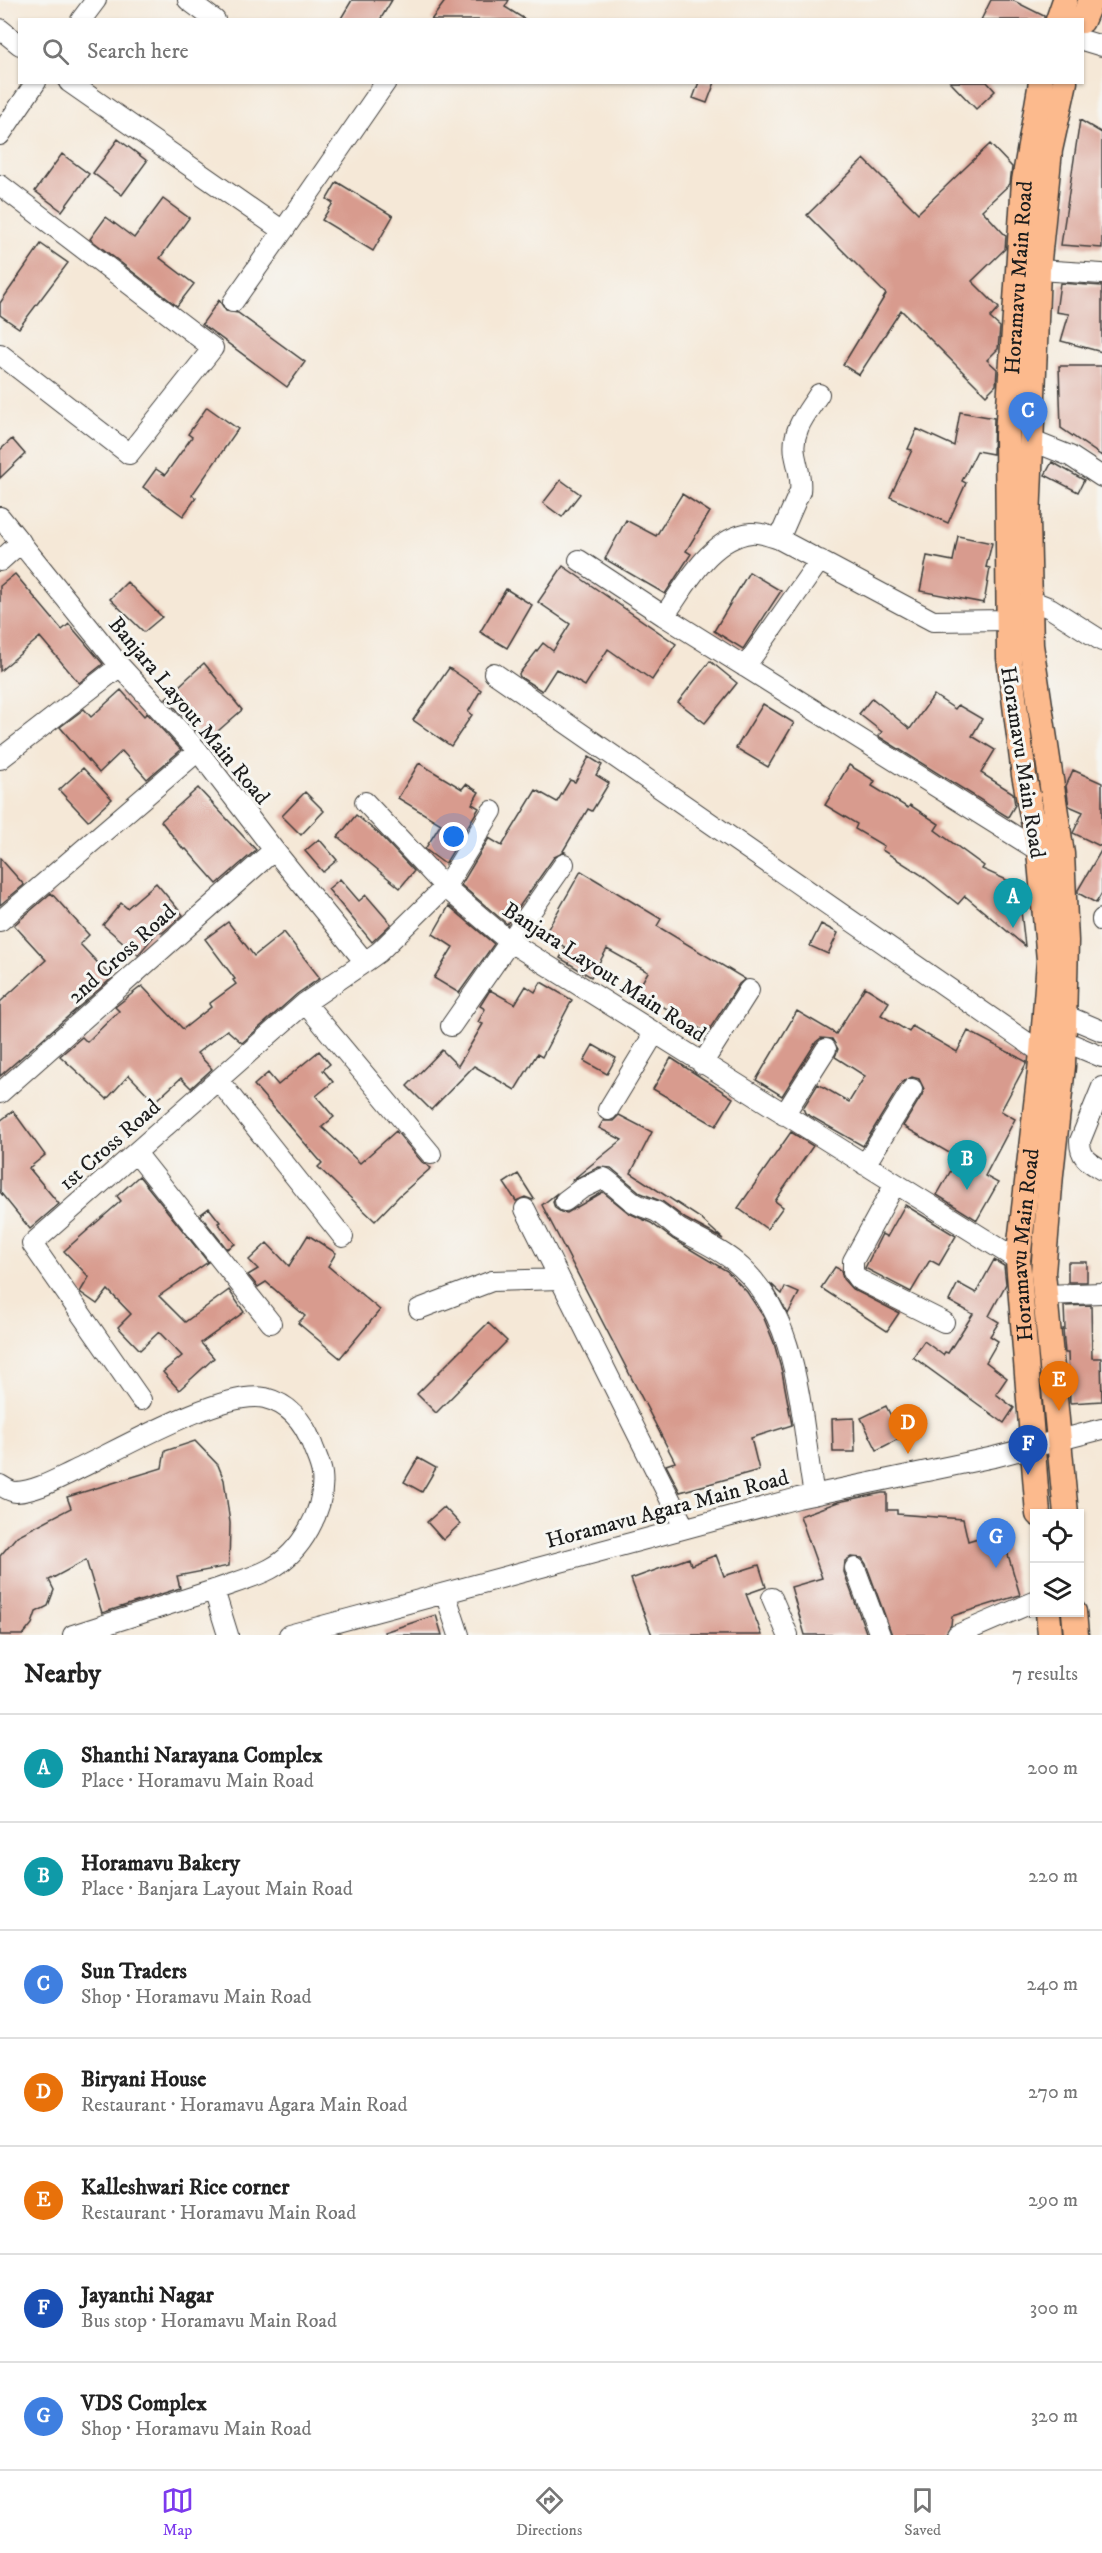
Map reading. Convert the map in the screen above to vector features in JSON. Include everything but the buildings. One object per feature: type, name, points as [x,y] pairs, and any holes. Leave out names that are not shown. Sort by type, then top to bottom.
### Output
[{"type":"main road","points":[[1059,18],[1065,0]]},
{"type":"main road","points":[[1084,18],[1091,0]]},
{"type":"main road","name":"Horamavu Main Road","points":[[1041,84],[1024,181],[1019,237],[1028,273],[1031,645],[1062,858],[1066,941],[1063,1066],[1050,1174],[1043,1273],[1066,1509]]},
{"type":"main road","name":"Horamavu Main Road","points":[[1038,1509],[1018,1260],[1042,1053],[1049,960],[1038,851],[1015,714],[1007,620],[1007,435],[1028,273],[1065,84]]},
{"type":"main road","points":[[1048,1617],[1050,1635]]},
{"type":"main road","points":[[1074,1617],[1076,1635]]},
{"type":"street","points":[[82,18],[96,0]]},
{"type":"street","points":[[188,0],[212,18]]},
{"type":"street","points":[[0,29],[18,43]]},
{"type":"street","points":[[1084,40],[1102,46]]},
{"type":"street","points":[[0,135],[35,84]]},
{"type":"street","points":[[72,84],[283,231]]},
{"type":"street","points":[[233,302],[385,84]]},
{"type":"street","points":[[0,185],[213,348],[129,454],[0,354]]},
{"type":"street","points":[[1028,273],[1102,273]]},
{"type":"street","points":[[779,539],[801,491],[794,451],[796,428],[819,394]]},
{"type":"street","points":[[1030,440],[1070,456],[1102,477]]},
{"type":"street","name":"Banjara Layout Main Road","points":[[0,517],[120,666],[198,751],[274,850],[365,962]]},
{"type":"street","points":[[664,616],[704,560],[719,547],[751,533],[779,539],[933,621],[1007,620],[1030,600],[1050,608],[1102,641]]},
{"type":"street","points":[[0,561],[21,542]]},
{"type":"street","points":[[745,667],[820,560]]},
{"type":"street","points":[[579,561],[1038,851],[1062,858]]},
{"type":"street","points":[[0,759],[120,666]]},
{"type":"street","points":[[494,673],[1042,1053]]},
{"type":"street","points":[[0,921],[198,751]]},
{"type":"street","name":"Banjara Layout Main Road","points":[[365,802],[445,887],[510,942],[1018,1260]]},
{"type":"street","points":[[365,962],[379,952],[445,887],[492,811]]},
{"type":"street","name":"2nd Cross Road","points":[[0,1093],[274,850]]},
{"type":"street","points":[[451,1026],[564,864]]},
{"type":"street","name":"1st Cross Road","points":[[141,1400],[32,1244],[304,1003],[365,962]]},
{"type":"street","points":[[702,1064],[749,990]]},
{"type":"street","points":[[304,1003],[431,1154]]},
{"type":"street","points":[[1064,1015],[1102,1031]]},
{"type":"street","points":[[608,1110],[654,1034]]},
{"type":"street","points":[[1064,1041],[1102,1057]]},
{"type":"street","points":[[784,1114],[825,1049]]},
{"type":"street","points":[[218,1080],[343,1237]]},
{"type":"street","points":[[1102,1087],[1080,1142],[1080,1150],[1084,1159],[1102,1170]]},
{"type":"street","points":[[865,1165],[912,1089]]},
{"type":"street","points":[[136,1153],[271,1323]]},
{"type":"street","points":[[565,1201],[581,1188],[604,1178],[634,1202],[658,1213],[678,1228],[735,1262],[758,1284],[778,1317],[797,1376],[814,1495]]},
{"type":"street","points":[[895,1184],[853,1261],[853,1272],[858,1280],[944,1322]]},
{"type":"street","points":[[525,1209],[684,1527]]},
{"type":"street","points":[[419,1310],[492,1281],[560,1278]]},
{"type":"street","points":[[1045,1295],[1102,1293]]},
{"type":"street","points":[[0,1485],[14,1492],[43,1486],[176,1421],[236,1398],[265,1398],[288,1408],[305,1429],[322,1473],[322,1494],[318,1510],[297,1545],[278,1564],[271,1569],[214,1590],[73,1635]]},
{"type":"street","name":"Horamavu Agara Main Road","points":[[289,1635],[340,1629],[445,1593],[684,1527],[814,1495],[1060,1441],[1102,1429]]},
{"type":"street","points":[[855,1568],[880,1635]]},
{"type":"street","points":[[214,1590],[228,1635]]},
{"type":"street","points":[[445,1593],[459,1635]]},
{"type":"street","points":[[772,1598],[788,1635]]},
{"type":"street","points":[[958,1631],[1030,1604]]},
{"type":"place","name":"Sun Traders","points":[[1028,442]]},
{"type":"place","name":"Shanthi Narayana Complex","points":[[1013,928]]},
{"type":"place","name":"Horamavu Bakery","points":[[967,1190]]},
{"type":"place","name":"Kalleshwari Rice corner","points":[[1059,1411]]},
{"type":"place","name":"Biryani House","points":[[908,1454]]},
{"type":"place","name":"Jayanthi Nagar","points":[[1028,1475]]},
{"type":"place","name":"VDS Complex","points":[[996,1568]]}]
